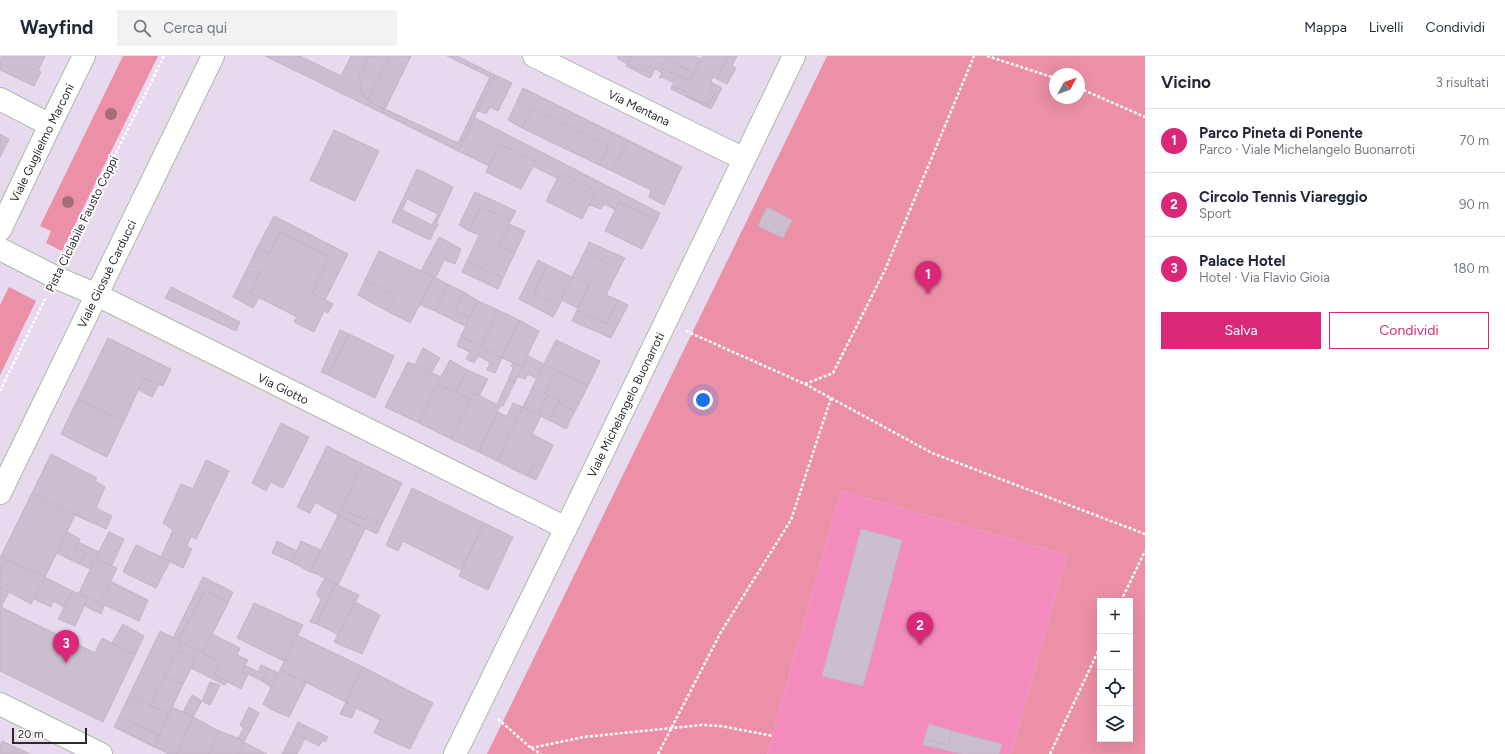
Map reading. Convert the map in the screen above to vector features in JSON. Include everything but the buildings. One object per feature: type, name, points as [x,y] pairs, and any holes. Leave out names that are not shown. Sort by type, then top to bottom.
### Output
[{"type":"street","name":"Viale Guglielmo Marconi","points":[[0,230],[84,56]]},
{"type":"street","name":"Viale Giosuè Carducci","points":[[0,493],[213,56]]},
{"type":"street","name":"Via Mentana","points":[[534,56],[744,159]]},
{"type":"street","name":"Viale Michelangelo Buonarroti","points":[[455,754],[794,56]]},
{"type":"street","points":[[0,99],[50,124]]},
{"type":"street","name":"Via Giotto","points":[[0,249],[55,277],[97,295],[566,528]]},
{"type":"street","points":[[0,704],[101,754]]},
{"type":"path","name":"Pista Ciclabile Fausto Coppi","points":[[0,391],[164,56]]},
{"type":"path","points":[[805,384],[833,373],[885,270],[974,56]]},
{"type":"path","points":[[987,56],[1049,76]]},
{"type":"path","points":[[1085,91],[1145,117]]},
{"type":"path","points":[[666,322],[805,384],[932,453],[1145,534]]},
{"type":"path","points":[[658,754],[722,632],[791,520],[831,398]]},
{"type":"path","points":[[1123,598],[1145,551]]},
{"type":"path","points":[[1050,754],[1097,653]]},
{"type":"path","points":[[479,704],[531,748],[541,754]]},
{"type":"path","points":[[531,748],[584,737],[702,725],[721,726],[773,736]]},
{"type":"shaded area","points":[[123,56],[158,56],[62,251],[46,243],[51,231],[40,226]]},
{"type":"shaded area","points":[[827,56],[1145,56],[1145,754],[1011,754],[1067,555],[841,491],[767,754],[487,754]]},
{"type":"shaded area","points":[[9,287],[36,301],[0,375],[0,305]]},
{"type":"shaded area","points":[[841,491],[1067,555],[1011,754],[767,754]]},
{"type":"place","name":"Parco Pineta di Ponente","points":[[928,294]]},
{"type":"place","name":"Circolo Tennis Viareggio","points":[[920,645]]},
{"type":"place","name":"Palace Hotel","points":[[66,663]]}]
